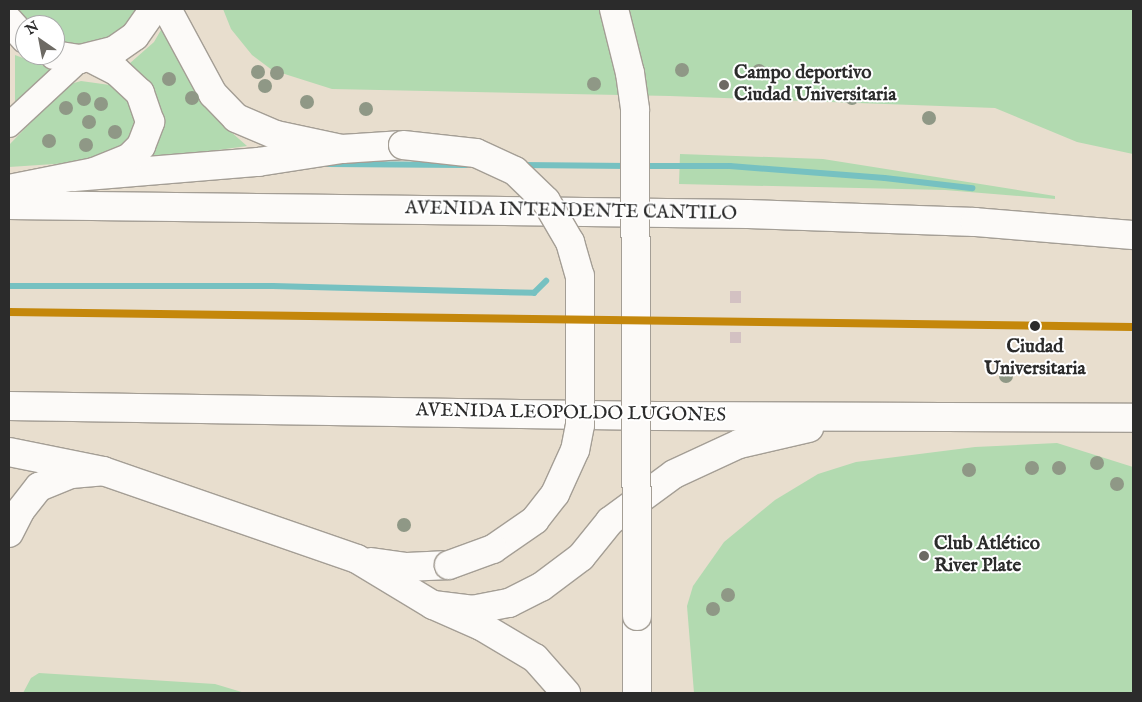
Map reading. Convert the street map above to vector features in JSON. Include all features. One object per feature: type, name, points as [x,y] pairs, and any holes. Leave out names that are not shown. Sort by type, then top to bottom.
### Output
[{"type":"main road","points":[[75,57],[115,50],[135,36],[154,9]]},
{"type":"main road","points":[[167,9],[214,94],[236,118],[276,135],[342,149]]},
{"type":"main road","points":[[614,9],[628,65],[635,110],[637,693]]},
{"type":"main road","points":[[74,177],[129,158],[141,146],[149,132],[149,114],[140,93],[116,71],[75,57]]},
{"type":"main road","points":[[9,189],[74,177],[258,162],[342,149],[403,145],[476,153],[515,170],[546,201],[570,242],[580,276],[580,425],[575,450],[555,494],[534,520],[493,549],[450,565],[406,567],[357,560]]},
{"type":"main road","name":"AVENIDA INTENDENTE CANTILO","points":[[9,205],[748,214],[975,222],[1133,235]]},
{"type":"main road","name":"AVENIDA LEOPOLDO LUGONES","points":[[9,406],[854,418],[1133,418]]},
{"type":"main road","points":[[433,605],[472,610],[509,603],[541,587],[581,557],[610,520],[674,474],[739,444],[854,418]]},
{"type":"main road","points":[[9,452],[103,470],[357,560],[433,605],[481,626],[535,658],[566,693]]},
{"type":"main road","points":[[9,533],[20,510],[39,487],[71,474],[103,470]]},
{"type":"street","points":[[9,125],[75,57]]},
{"type":"green space","points":[[12,9],[138,9],[121,31],[99,43],[75,47],[65,46],[65,15],[17,15]]},
{"type":"green space","name":"Campo deportivo Ciudad Universitaria","points":[[223,9],[1133,9],[1133,154],[1077,142],[995,108],[670,96],[332,89],[272,70],[252,55],[231,29]]},
{"type":"green space","points":[[165,23],[205,102],[222,124],[247,146],[147,160],[157,145],[161,123],[159,105],[145,80],[129,64],[154,42]]},
{"type":"green space","points":[[15,65],[41,65],[52,69],[15,103]]},
{"type":"green space","points":[[81,81],[110,85],[129,101],[134,112],[134,122],[132,132],[121,149],[85,162],[9,167],[9,145],[67,85]]},
{"type":"green space","points":[[680,154],[823,159],[1055,196],[1055,199],[945,190],[679,184]]},
{"type":"green space","name":"Club Atlético River Plate","points":[[1057,443],[1133,467],[1133,693],[694,693],[687,606],[693,586],[724,542],[775,500],[818,474],[856,462],[975,447]]},
{"type":"green space","points":[[39,673],[215,684],[245,693],[23,693],[31,678]]},
{"type":"building","points":[[730,291],[741,291],[741,303],[730,303]]},
{"type":"building","points":[[730,332],[741,332],[741,343],[730,343]]},
{"type":"waterway","points":[[328,164],[466,165]]},
{"type":"waterway","points":[[521,165],[629,166]]},
{"type":"waterway","points":[[643,166],[730,166],[885,178],[972,188]]},
{"type":"waterway","points":[[9,286],[273,286],[534,293],[546,281]]},
{"type":"transit line","points":[[9,312],[1133,327]]},
{"type":"place","name":"Campo deportivo Ciudad Universitaria","points":[[724,85]]},
{"type":"place","name":"Ciudad Universitaria","points":[[1035,326]]},
{"type":"place","name":"Club Atlético River Plate","points":[[924,556]]}]
